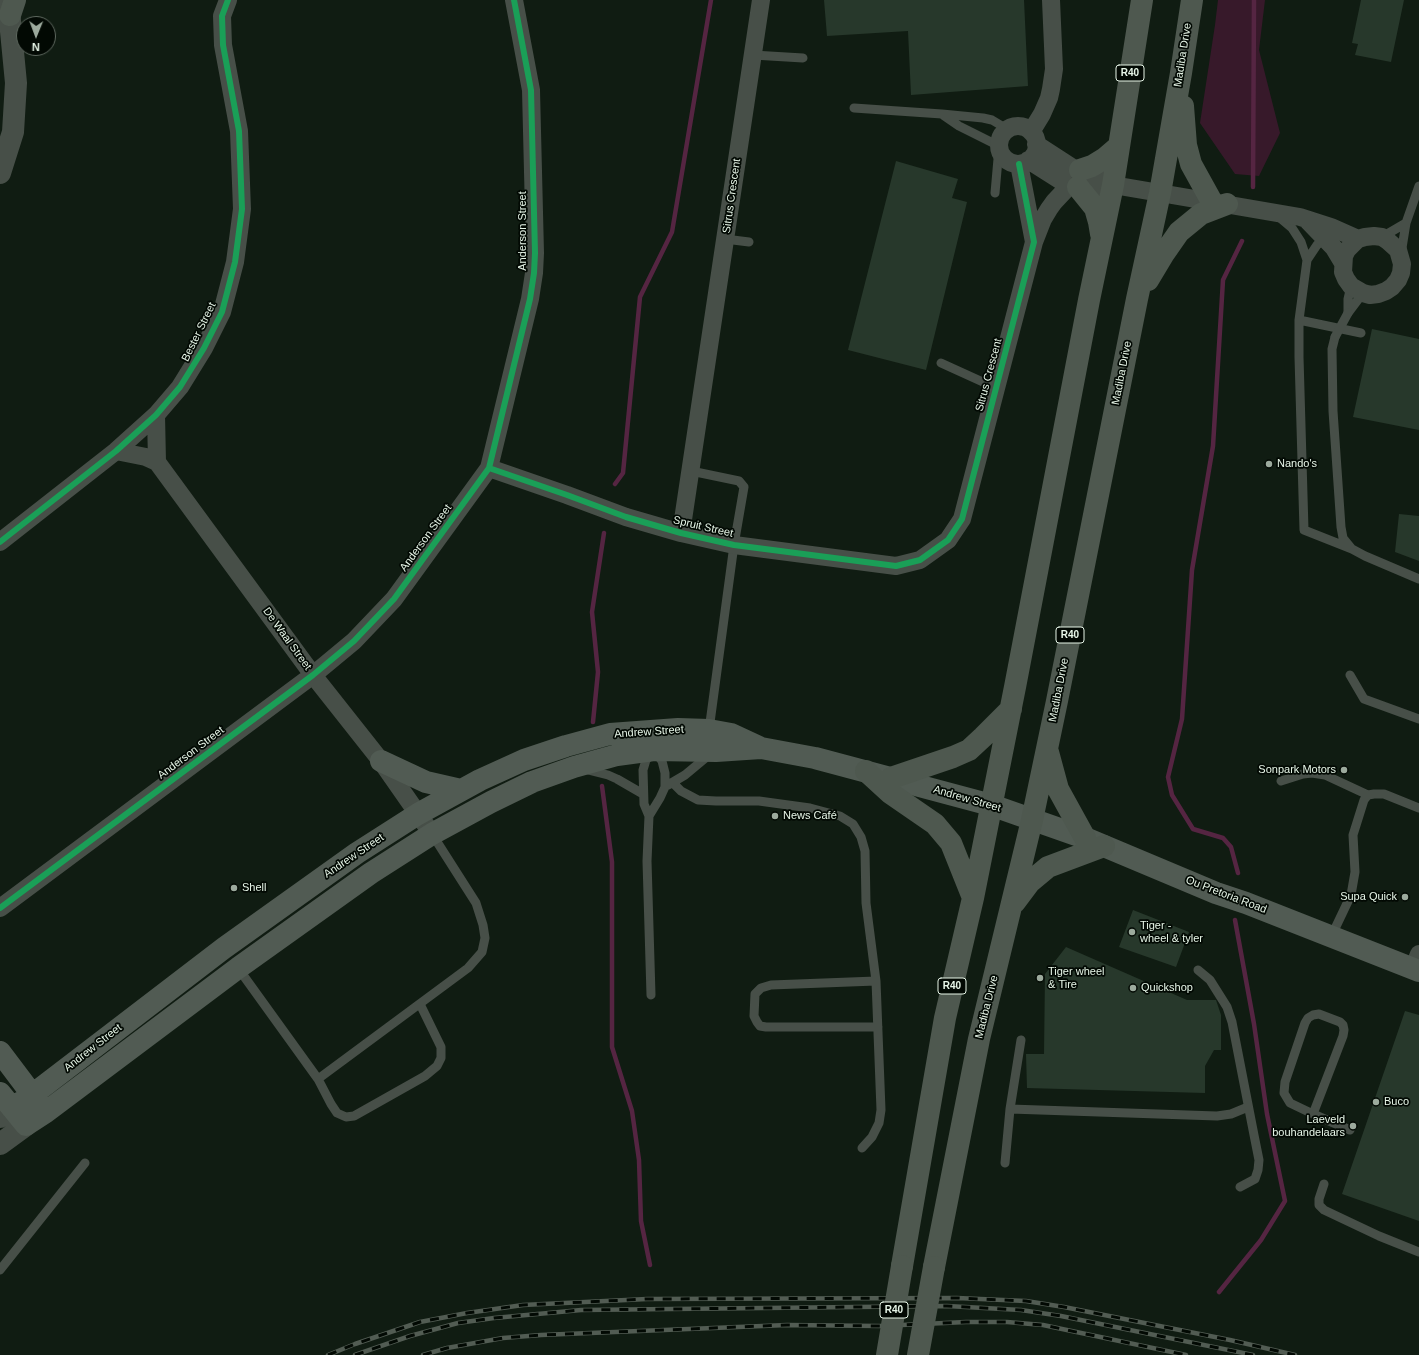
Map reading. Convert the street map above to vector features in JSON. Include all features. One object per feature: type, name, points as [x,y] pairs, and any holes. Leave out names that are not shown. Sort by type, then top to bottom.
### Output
[{"type":"main road","name":"R40","points":[[887,1355],[945,1018],[973,898],[1011,709],[1088,300],[1113,185],[1142,0]]},
{"type":"main road","name":"Madiba Drive","points":[[918,1355],[979,1039],[1032,820],[1137,299],[1160,193],[1192,0]]},
{"type":"main road","points":[[1137,299],[1162,255],[1179,232],[1201,214],[1219,203],[1191,164],[1186,146],[1181,73]]},
{"type":"main road","points":[[1102,239],[1095,208],[1076,181],[1092,166],[1105,158],[1119,146]]},
{"type":"main road","points":[[891,778],[953,758],[968,750],[1011,709]]},
{"type":"main road","name":"Andrew Street","points":[[26,1125],[46,1112],[238,968],[371,873],[432,834],[491,802],[525,786],[574,767],[666,739],[709,730],[731,734],[761,748]]},
{"type":"main road","name":"Andrew Street","points":[[4,1106],[32,1095],[224,948],[357,853],[418,814],[461,790],[524,760],[566,746],[610,734],[630,732],[716,751],[761,748],[815,758],[866,771],[991,805],[1032,820]]},
{"type":"main road","points":[[1012,906],[1030,882],[1048,867],[1094,842],[1058,789],[1047,748]]},
{"type":"main road","points":[[381,761],[426,782],[461,790]]},
{"type":"main road","points":[[866,771],[890,793],[935,824],[951,843],[973,898]]},
{"type":"main road","name":"Ou Pretoria Road","points":[[1032,820],[1094,842],[1216,893],[1246,903],[1331,937],[1417,965]]},
{"type":"main road","points":[[0,1052],[46,1112]]},
{"type":"main road","points":[[4,1106],[26,1125]]},
{"type":"street","name":"Bester Street","points":[[0,542],[116,451],[156,415],[180,388],[204,348],[222,312],[235,262],[242,209],[239,131],[223,45],[222,16],[228,0]]},
{"type":"street","name":"Anderson Street","points":[[0,908],[313,675],[354,641],[394,599],[489,468],[530,299],[534,260],[531,90],[514,0]]},
{"type":"street","name":"Sitrus Crescent","points":[[681,533],[761,0]]},
{"type":"street","points":[[1023,167],[1033,156],[1036,150],[1034,138],[1051,89],[1054,69],[1051,0]]},
{"type":"street","points":[[0,173],[13,132],[16,83],[9,10]]},
{"type":"street","points":[[1020,126],[1026,128],[1034,138],[1073,168],[1076,181],[1023,167],[1008,161],[1000,149],[1000,140],[1007,129],[1020,126]]},
{"type":"street","name":"Sitrus Crescent","points":[[920,560],[948,540],[962,519],[1034,242],[1023,167]]},
{"type":"street","points":[[1034,242],[1049,209],[1057,198],[1076,181],[1100,175],[1113,185],[1305,219],[1331,227],[1358,240]]},
{"type":"street","points":[[1305,219],[1334,248],[1343,264]]},
{"type":"street","points":[[1365,237],[1382,237],[1394,245],[1400,256],[1402,264],[1401,273],[1392,287],[1378,294],[1370,295],[1357,290],[1345,276],[1343,264],[1344,256],[1347,250],[1358,240],[1365,237]]},
{"type":"street","points":[[116,451],[146,457],[157,462],[156,415]]},
{"type":"street","name":"De Waal Street","points":[[157,462],[313,675],[381,761],[432,834]]},
{"type":"street","name":"Spruit Street","points":[[489,468],[566,494],[626,517],[681,533],[734,545],[896,566],[920,560]]},
{"type":"street","name":"Andrew Street","points":[[0,1144],[26,1125]]},
{"type":"lane","points":[[753,54],[803,58]]},
{"type":"lane","points":[[854,108],[942,114],[992,120],[1007,129]]},
{"type":"lane","points":[[942,114],[958,126],[1000,149],[997,164],[995,193]]},
{"type":"lane","points":[[1400,256],[1406,223],[1419,186]]},
{"type":"lane","points":[[1275,213],[1292,228],[1301,242],[1307,260],[1299,320],[1304,530],[1352,549],[1419,579]]},
{"type":"lane","points":[[1382,237],[1406,223]]},
{"type":"lane","points":[[1307,260],[1317,245],[1324,238]]},
{"type":"lane","points":[[725,239],[749,242]]},
{"type":"lane","points":[[1352,549],[1343,538],[1341,527],[1333,411],[1332,349],[1335,337],[1348,313],[1357,290]]},
{"type":"lane","points":[[1348,313],[1348,299],[1357,290]]},
{"type":"lane","points":[[1299,320],[1361,332]]},
{"type":"lane","points":[[941,363],[996,388]]},
{"type":"lane","points":[[691,471],[729,479],[742,483],[744,487],[734,545],[709,730]]},
{"type":"lane","points":[[1350,676],[1364,699],[1419,718]]},
{"type":"lane","points":[[630,732],[666,739]]},
{"type":"lane","points":[[666,739],[662,761],[669,785],[698,800],[759,801],[810,808],[840,816],[853,824],[861,836],[865,852],[866,902],[876,981],[882,1110],[879,1123],[872,1137],[862,1148]]},
{"type":"lane","points":[[649,816],[644,804],[643,770],[646,760],[666,739]]},
{"type":"lane","points":[[651,995],[647,861],[649,816],[669,785],[716,751]]},
{"type":"lane","points":[[574,767],[608,775],[624,782],[643,794]]},
{"type":"lane","points":[[1281,781],[1303,774],[1312,773],[1325,775],[1368,795],[1384,794],[1419,808]]},
{"type":"lane","points":[[1331,937],[1351,895],[1354,872],[1353,836],[1364,800],[1368,795]]},
{"type":"lane","points":[[318,1079],[468,968],[482,952],[485,938],[483,925],[476,903],[432,834]]},
{"type":"lane","points":[[238,968],[318,1079],[337,1113],[346,1117],[354,1116],[425,1076],[437,1066],[441,1058],[441,1047],[420,1004]]},
{"type":"lane","points":[[1198,970],[1210,980],[1227,1007],[1232,1022],[1259,1160],[1255,1179],[1240,1187]]},
{"type":"lane","points":[[876,981],[772,985],[761,988],[755,994],[754,1016],[760,1026],[766,1027],[878,1027]]},
{"type":"lane","points":[[1313,1114],[1344,1030],[1343,1025],[1340,1022],[1319,1014],[1308,1018],[1305,1023],[1284,1088],[1284,1093],[1290,1103],[1313,1114],[1350,1130]]},
{"type":"lane","points":[[1005,1164],[1010,1109],[1021,1040]]},
{"type":"lane","points":[[1010,1109],[1217,1116],[1231,1114],[1248,1107]]},
{"type":"lane","points":[[0,1270],[86,1163]]},
{"type":"lane","points":[[1324,1184],[1319,1199],[1319,1205],[1324,1210],[1379,1236],[1419,1252]]},
{"type":"shaded area","points":[[1218,0],[1265,0],[1259,50],[1280,133],[1259,176],[1235,174],[1200,123]]},
{"type":"building","points":[[824,0],[1024,0],[1028,86],[911,95],[908,31],[827,36]]},
{"type":"building","points":[[1361,0],[1404,0],[1391,62],[1355,55],[1358,44],[1352,43]]},
{"type":"building","points":[[896,161],[958,179],[952,198],[967,202],[926,370],[848,350]]},
{"type":"building","points":[[1372,329],[1419,339],[1419,430],[1353,417]]},
{"type":"building","points":[[1399,514],[1419,516],[1419,561],[1395,552]]},
{"type":"building","points":[[1133,910],[1189,932],[1176,967],[1119,947]]},
{"type":"building","points":[[1066,947],[1187,1000],[1216,1000],[1221,1015],[1221,1050],[1214,1050],[1205,1066],[1205,1093],[1027,1088],[1026,1054],[1044,1054],[1045,974]]},
{"type":"building","points":[[1405,1011],[1419,1015],[1419,1221],[1342,1194]]},
{"type":"waterway","points":[[615,484],[623,473],[640,297],[672,232],[711,0]]},
{"type":"waterway","points":[[1253,187],[1254,0]]},
{"type":"waterway","points":[[1238,873],[1231,847],[1223,838],[1193,829],[1172,795],[1168,777],[1182,719],[1192,570],[1213,446],[1223,280],[1242,241]]},
{"type":"waterway","points":[[593,722],[598,672],[592,612],[604,533]]},
{"type":"waterway","points":[[602,786],[612,862],[612,1047],[632,1111],[639,1160],[641,1221],[650,1265]]},
{"type":"waterway","points":[[1219,1292],[1261,1240],[1285,1201],[1267,1114],[1254,1024],[1235,920]]},
{"type":"railway","points":[[328,1355],[355,1344],[420,1322],[467,1313],[523,1305],[647,1299],[957,1298],[1026,1301],[1064,1307],[1230,1340],[1295,1355]]},
{"type":"railway","points":[[355,1355],[410,1336],[458,1323],[581,1310],[947,1306],[1021,1310],[1061,1316],[1253,1355]]},
{"type":"railway","points":[[423,1355],[447,1348],[503,1338],[541,1335],[787,1325],[880,1326],[966,1322],[1007,1322],[1043,1325],[1186,1355]]},
{"type":"cycle path","points":[[0,542],[116,451],[156,415],[180,387],[204,348],[222,312],[235,262],[242,209],[239,131],[223,45],[222,16],[228,0]]},
{"type":"cycle path","points":[[0,908],[313,675],[354,641],[394,599],[489,468],[530,299],[534,273],[535,253],[531,90],[514,0]]},
{"type":"cycle path","points":[[489,468],[626,517],[681,533],[734,545],[896,566],[920,560],[948,540],[962,519],[1034,242],[1019,164]]},
{"type":"place","name":"Nando's","points":[[1269,464]]},
{"type":"place","name":"Sonpark Motors","points":[[1344,770]]},
{"type":"place","name":"News Café","points":[[775,816]]},
{"type":"place","name":"Shell","points":[[234,888]]},
{"type":"place","name":"Supa Quick","points":[[1405,897]]},
{"type":"place","name":"Tiger - wheel & tyler","points":[[1132,932]]},
{"type":"place","name":"Tiger wheel & Tire","points":[[1040,978]]},
{"type":"place","name":"Quickshop","points":[[1133,988]]},
{"type":"place","name":"Buco","points":[[1376,1102]]},
{"type":"place","name":"Laeveld bouhandelaars","points":[[1353,1126]]}]
